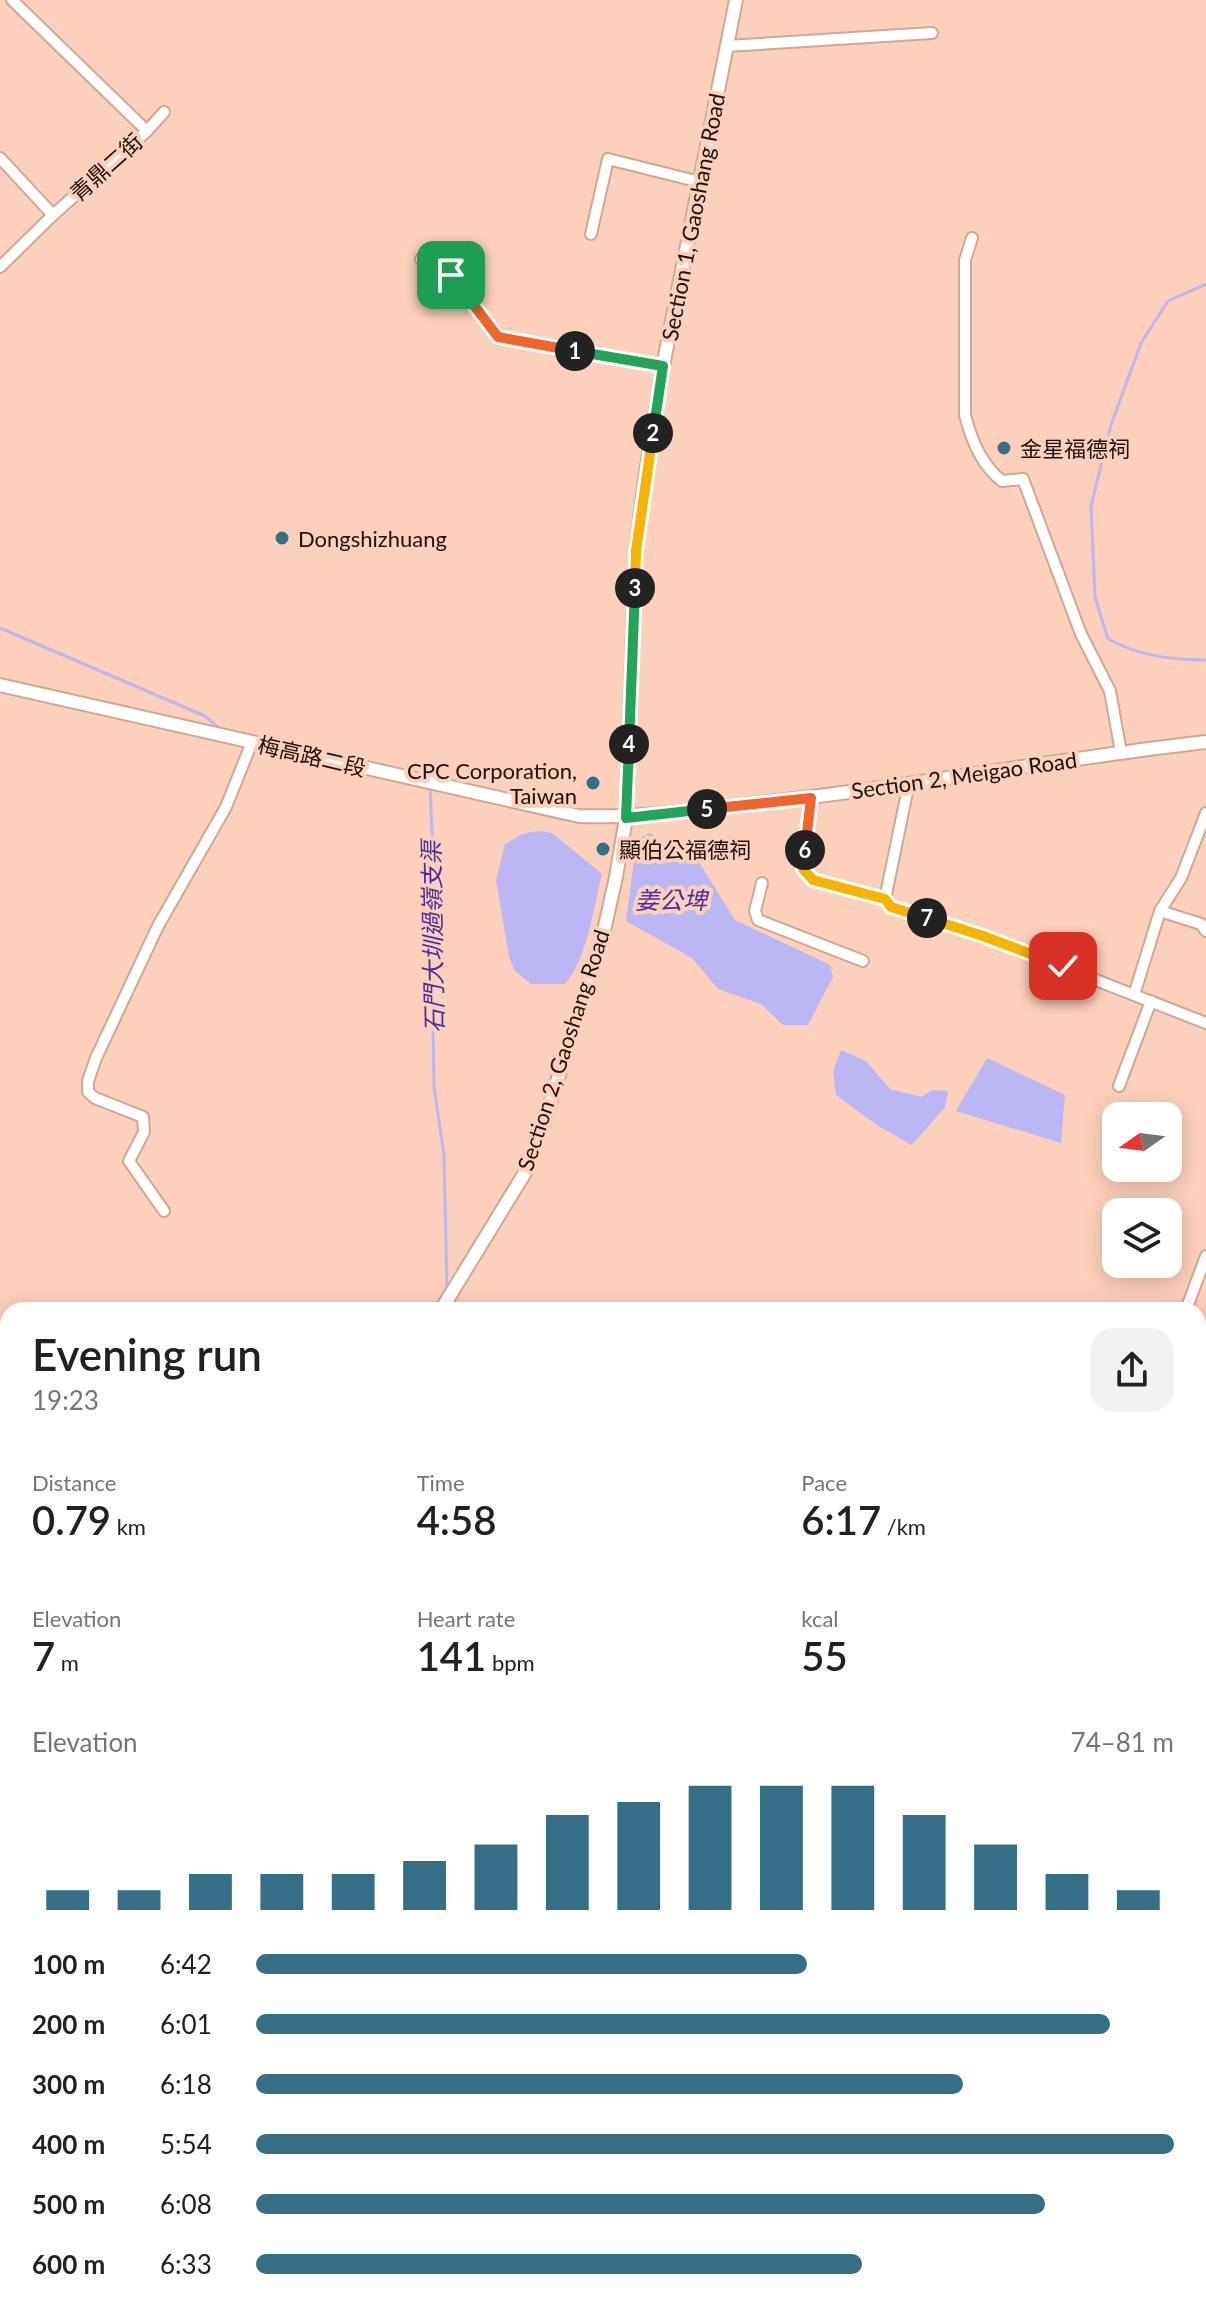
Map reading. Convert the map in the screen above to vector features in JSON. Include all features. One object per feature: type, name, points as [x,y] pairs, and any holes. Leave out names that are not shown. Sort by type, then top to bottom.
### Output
[{"type":"street","name":"青鼎二街","points":[[0,267],[147,131],[12,0]]},
{"type":"street","name":"Section 1, Gaoshang Road","points":[[626,818],[636,551],[663,366],[736,0]]},
{"type":"street","points":[[727,46],[932,33]]},
{"type":"street","points":[[147,131],[164,112]]},
{"type":"street","points":[[0,158],[53,215]]},
{"type":"street","points":[[591,234],[608,159],[700,182]]},
{"type":"street","points":[[972,238],[965,260],[965,415],[970,436],[984,462],[1002,481],[1023,479],[1081,634],[1110,691],[1121,752]]},
{"type":"street","points":[[421,259],[451,275],[498,337],[663,366]]},
{"type":"street","name":"梅高路二段","points":[[0,685],[579,816],[626,818]]},
{"type":"street","name":"Section 2, Meigao Road","points":[[626,818],[811,798],[1206,742]]},
{"type":"street","points":[[164,1211],[129,1161],[144,1132],[143,1117],[95,1098],[88,1092],[88,1081],[158,926],[226,807],[252,743]]},
{"type":"street","points":[[885,899],[909,783]]},
{"type":"street","points":[[811,798],[803,869],[813,880],[885,899],[891,907],[983,936],[1206,1023]]},
{"type":"street","points":[[1134,995],[1160,911],[1181,878],[1206,813]]},
{"type":"street","name":"Section 2, Gaoshang Road","points":[[446,1302],[526,1171],[544,1123],[603,935],[626,818]]},
{"type":"street","points":[[762,883],[755,911],[758,920],[863,961]]},
{"type":"street","points":[[1160,911],[1201,924],[1206,931]]},
{"type":"street","points":[[1119,1086],[1151,1001]]},
{"type":"street","points":[[1189,1302],[1206,1256]]},
{"type":"water","name":"姜公埤","points":[[538,831],[552,833],[602,874],[584,947],[565,984],[531,984],[515,971],[509,957],[496,880],[505,844],[522,834]]},
{"type":"water","name":"姜公埤","points":[[650,833],[699,862],[735,920],[830,965],[833,977],[808,1025],[783,1025],[761,1004],[718,989],[692,958],[626,921],[637,839]]},
{"type":"water","points":[[841,1050],[866,1061],[890,1089],[922,1097],[932,1090],[948,1091],[945,1107],[912,1145],[878,1126],[836,1095],[833,1071]]},
{"type":"water","points":[[987,1058],[1065,1095],[1061,1143],[956,1111]]},
{"type":"waterway","points":[[1206,284],[1168,301],[1141,343],[1111,425],[1091,506],[1095,597],[1108,639],[1156,656],[1206,660]]},
{"type":"waterway","name":"石門大圳過嶺支渠","points":[[0,628],[205,716],[221,730]]},
{"type":"waterway","name":"石門大圳過嶺支渠","points":[[253,750],[356,772]]},
{"type":"waterway","name":"石門大圳過嶺支渠","points":[[430,787],[433,854],[428,896],[434,1087],[444,1155],[447,1290]]},
{"type":"place","name":"金星福德祠","points":[[1004,448]]},
{"type":"place","name":"Dongshizhuang","points":[[282,538]]},
{"type":"place","name":"CPC Corporation, Taiwan","points":[[593,783]]},
{"type":"place","name":"顯伯公福德祠","points":[[603,849]]},
{"type":"route","points":[[451,275],[498,337],[663,366],[636,551],[626,818],[811,798],[803,869],[813,880],[885,899],[891,907],[983,936],[1063,966]]}]
